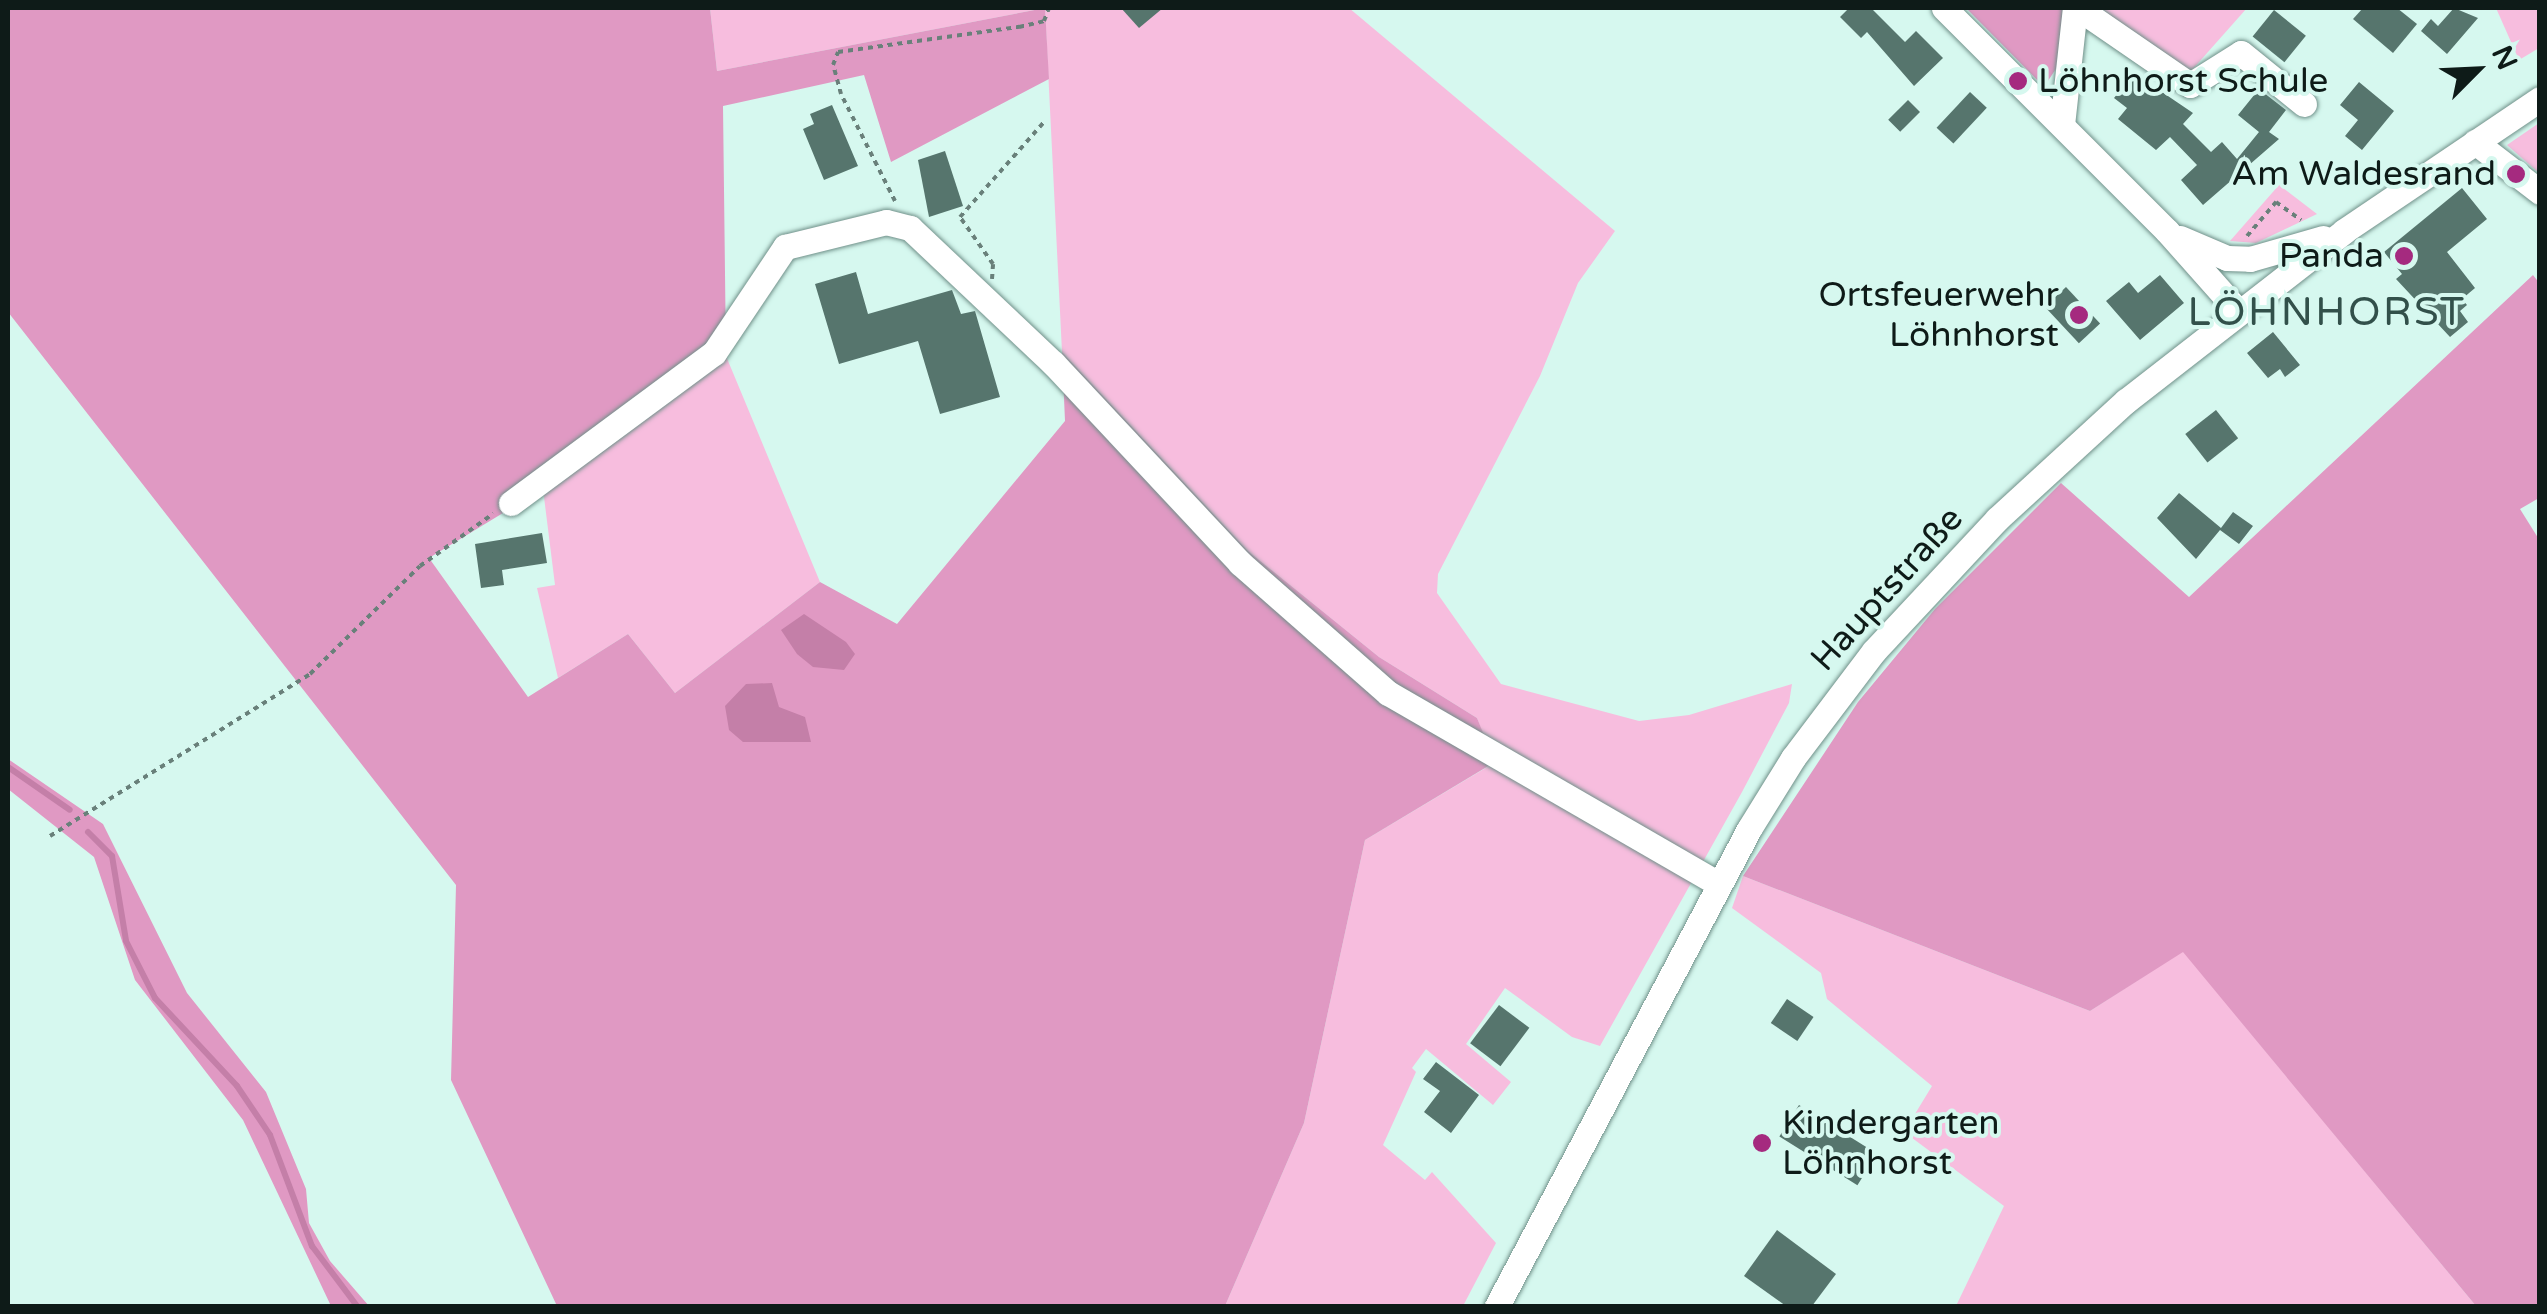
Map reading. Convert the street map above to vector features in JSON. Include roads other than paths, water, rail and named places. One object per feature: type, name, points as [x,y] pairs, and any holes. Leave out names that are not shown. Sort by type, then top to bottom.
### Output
[{"type":"street","points":[[1944,8],[2167,231],[2238,311]]},
{"type":"street","points":[[2062,125],[2076,8],[2190,84],[2241,53],[2304,104]]},
{"type":"street","name":"Hauptstraße","points":[[1503,1304],[1720,884],[1793,758],[1874,651],[2063,457],[2238,311],[2335,234],[2540,98]]},
{"type":"street","points":[[2475,142],[2540,192]]},
{"type":"street","points":[[511,503],[714,353],[785,248],[886,222],[910,228],[982,295],[1240,563],[1388,692],[1720,884]]},
{"type":"street","points":[[2167,231],[2227,258],[2250,259],[2335,234]]},
{"type":"waterway","points":[[8,767],[70,810]]},
{"type":"waterway","points":[[88,832],[112,856],[126,941],[155,998],[237,1086],[270,1135],[312,1246],[357,1306]]},
{"type":"place","name":"Löhnhorst Schule","points":[[2018,81]]},
{"type":"place","name":"Am Waldesrand","points":[[2516,174]]},
{"type":"place","name":"Panda","points":[[2404,256]]},
{"type":"place","name":"Ortsfeuerwehr Löhnhorst","points":[[2079,315]]},
{"type":"place","name":"Kindergarten Löhnhorst","points":[[1762,1143]]},
{"type":"district","name":"LÖHNHORST","points":[[2327,312]]}]
